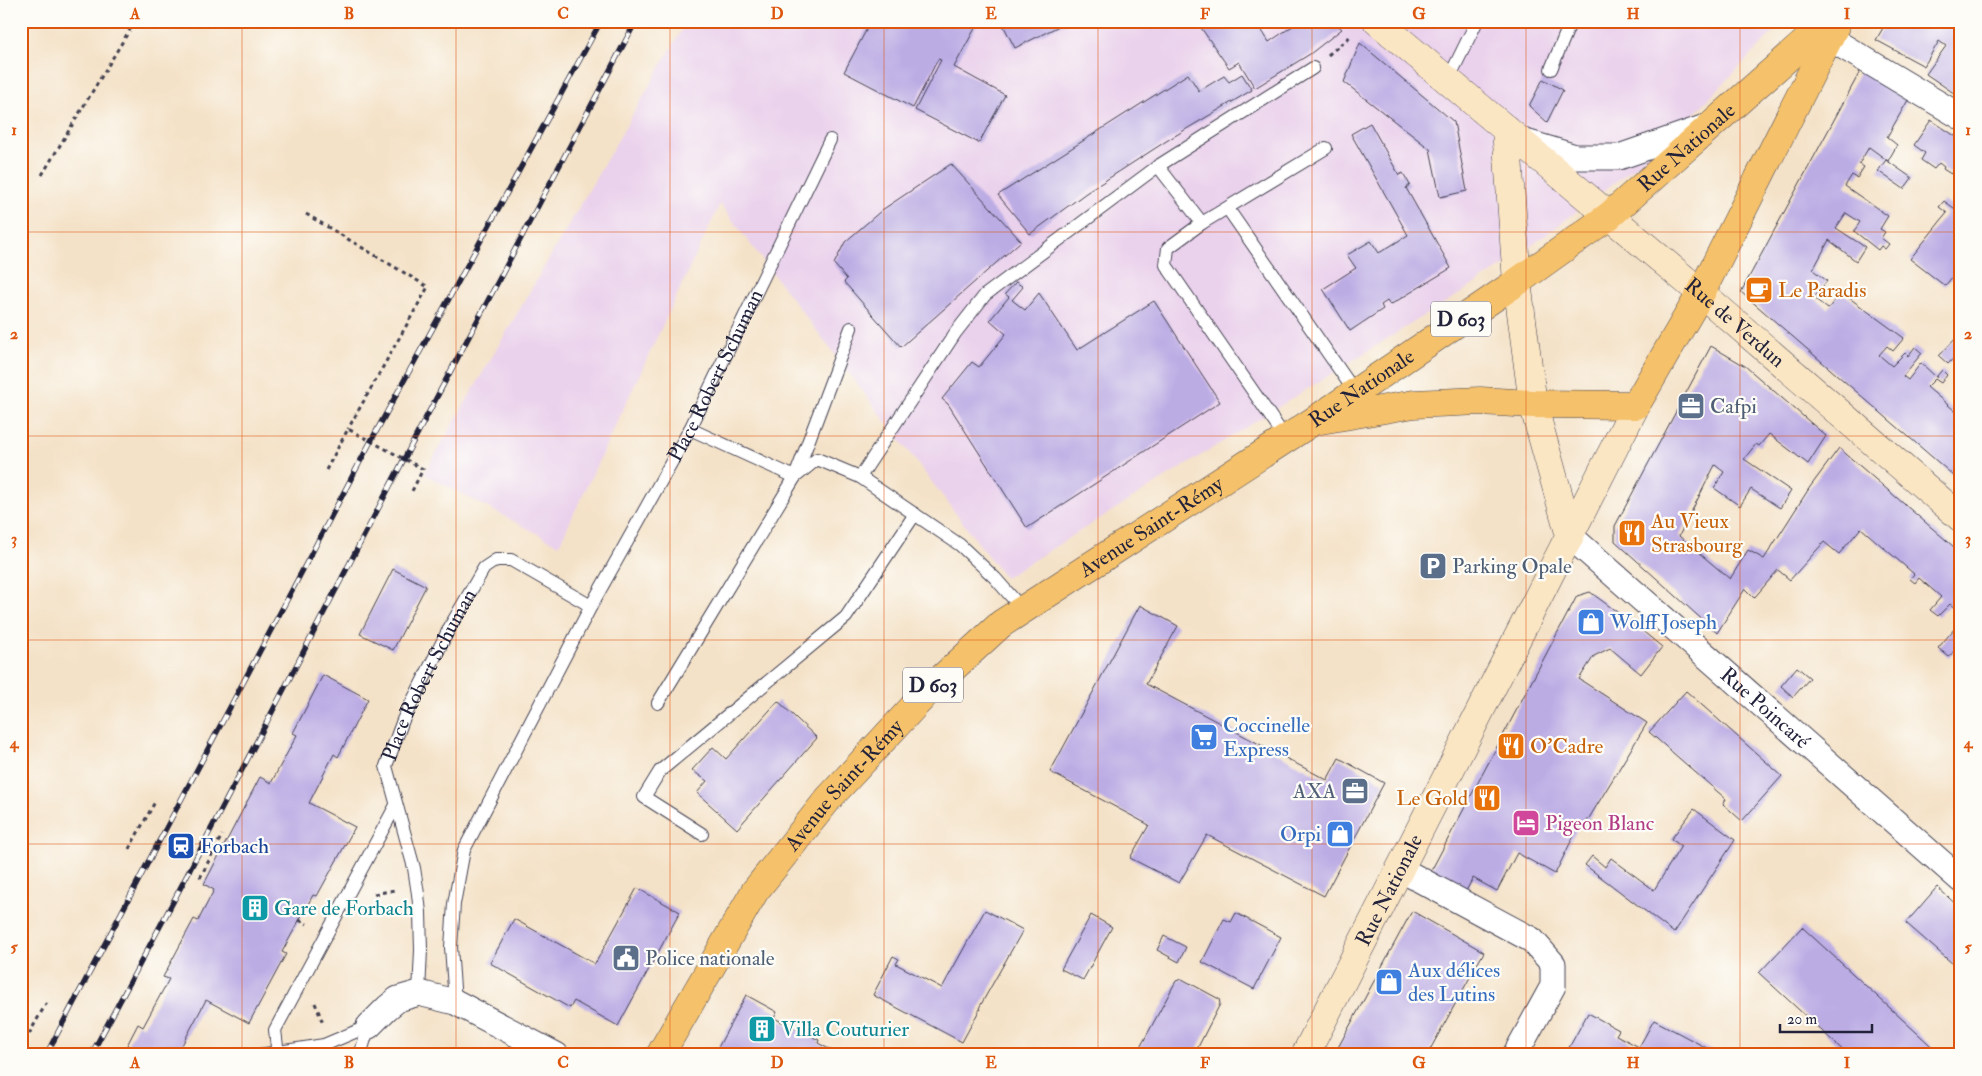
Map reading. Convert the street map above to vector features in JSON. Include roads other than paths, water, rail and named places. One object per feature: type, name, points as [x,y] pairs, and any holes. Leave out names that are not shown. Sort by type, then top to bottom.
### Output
[{"type":"main road","name":"Rue de Verdun","points":[[1366,27],[1448,80],[1701,293],[1961,518]]},
{"type":"main road","name":"Rue Nationale","points":[[1312,422],[1610,216],[1713,124],[1832,27]]},
{"type":"main road","name":"Rue Nationale","points":[[1305,1055],[1636,405],[1701,293],[1832,27]]},
{"type":"main road","points":[[1513,134],[1517,282],[1533,404],[1570,536]]},
{"type":"main road","name":"Rue Nationale","points":[[1312,422],[1414,404],[1480,401],[1533,404],[1636,405]]},
{"type":"main road","name":"Avenue Saint-Rémy","points":[[660,1055],[755,891],[828,798],[929,690],[1001,624],[1312,422]]},
{"type":"street","points":[[1832,27],[1961,117]]},
{"type":"street","points":[[1513,134],[1575,157],[1618,157],[1713,124]]},
{"type":"street","name":"Rue Poincaré","points":[[1570,536],[1961,880]]},
{"type":"street","points":[[1400,869],[1532,940],[1553,964],[1553,986],[1515,1055]]},
{"type":"street","points":[[369,1026],[398,1000],[419,993],[455,1002],[556,1055]]},
{"type":"lane","points":[[1448,80],[1476,21]]},
{"type":"lane","points":[[1551,69],[1571,21]]},
{"type":"lane","points":[[860,477],[956,332],[985,295],[1158,166],[1312,68]]},
{"type":"lane","name":"Place Robert Schuman","points":[[455,1002],[451,947],[454,904],[464,850],[592,606],[690,429],[830,140]]},
{"type":"lane","points":[[1286,439],[1166,265],[1168,248],[1202,223],[1326,148]]},
{"type":"lane","points":[[1158,166],[1202,223]]},
{"type":"lane","points":[[1228,209],[1355,392]]},
{"type":"lane","points":[[658,703],[795,477],[851,328]]},
{"type":"lane","points":[[690,429],[795,477]]},
{"type":"lane","points":[[795,477],[816,459],[860,477],[960,545],[995,578],[1023,610]]},
{"type":"lane","points":[[702,834],[644,797],[660,771],[846,617],[915,514]]},
{"type":"lane","name":"Place Robert Schuman","points":[[419,993],[421,950],[418,894],[414,868],[386,766],[399,729],[451,625],[484,568],[496,560],[510,560],[592,606]]},
{"type":"lane","points":[[278,1054],[275,1030],[396,805]]},
{"type":"lane","points":[[260,1055],[278,1054],[324,1045],[369,1026]]},
{"type":"lane","points":[[360,1055],[369,1026]]},
{"type":"railway","points":[[46,1055],[371,441],[601,21]]},
{"type":"railway","points":[[91,1055],[636,21]]},
{"type":"place","name":"Le Paradis","points":[[1759,290]]},
{"type":"place","name":"Cafpi","points":[[1691,406]]},
{"type":"place","name":"Au Vieux Strasbourg","points":[[1632,533]]},
{"type":"place","name":"Parking Opale","points":[[1433,566]]},
{"type":"place","name":"Wolff Joseph","points":[[1591,622]]},
{"type":"place","name":"Coccinelle Express","points":[[1204,737]]},
{"type":"place","name":"O'Cadre","points":[[1511,746]]},
{"type":"place","name":"AXA","points":[[1355,791]]},
{"type":"place","name":"Le Gold","points":[[1487,798]]},
{"type":"place","name":"Pigeon Blanc","points":[[1526,823]]},
{"type":"place","name":"Orpi","points":[[1340,834]]},
{"type":"place","name":"Forbach","points":[[181,846]]},
{"type":"place","name":"Gare de Forbach","points":[[255,908]]},
{"type":"place","name":"Police nationale","points":[[626,958]]},
{"type":"place","name":"Aux délices des Lutins","points":[[1389,982]]},
{"type":"place","name":"Villa Couturier","points":[[762,1029]]}]
